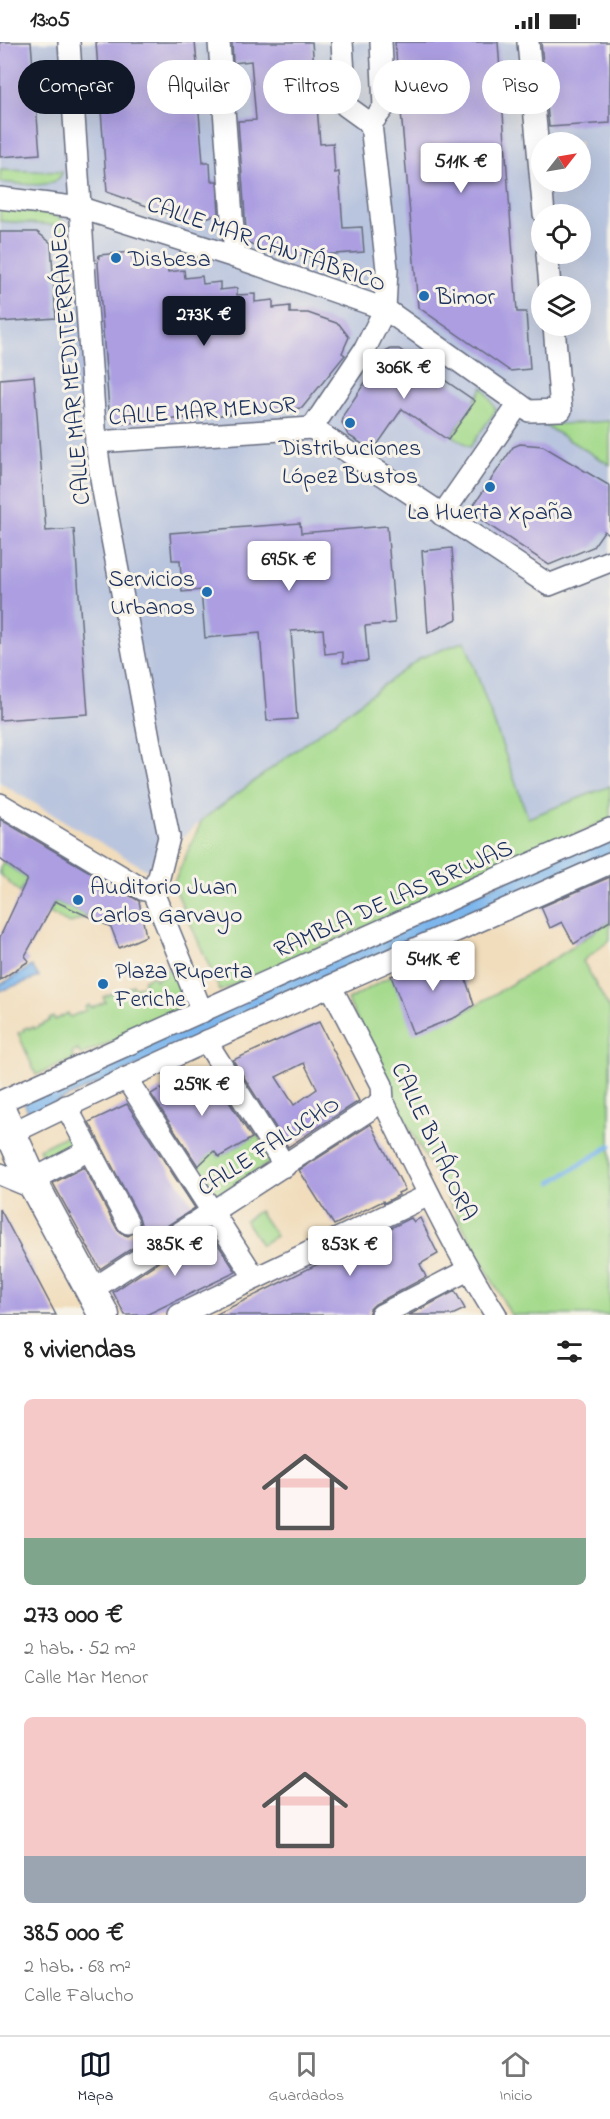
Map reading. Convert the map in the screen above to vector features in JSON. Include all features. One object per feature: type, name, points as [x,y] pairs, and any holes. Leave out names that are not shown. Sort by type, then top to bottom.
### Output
[{"type":"highway","points":[[3,1127],[97,1303]]},
{"type":"street","name":"CALLE MAR MEDITERRÁNEO","points":[[69,42],[96,442],[110,531],[169,837],[159,877],[152,890]]},
{"type":"street","points":[[219,42],[235,256]]},
{"type":"street","points":[[342,42],[346,106],[370,124]]},
{"type":"street","points":[[381,42],[384,107],[370,124],[387,269],[385,309],[364,349],[312,428],[549,585],[610,561]]},
{"type":"street","points":[[528,42],[543,204]]},
{"type":"street","name":"CALLE MAR CANTÁBRICO","points":[[0,198],[81,208],[235,256],[385,309],[529,411],[561,410],[555,336]]},
{"type":"street","points":[[442,515],[519,404]]},
{"type":"street","name":"CALLE MAR MENOR","points":[[96,442],[312,428]]},
{"type":"street","points":[[0,804],[144,890],[152,890],[201,1012]]},
{"type":"street","name":"RAMBLA DE LAS BRUJAS","points":[[0,1102],[610,830]]},
{"type":"street","points":[[3,1127],[66,1106],[206,1041],[610,863]]},
{"type":"street","name":"CALLE BITÁCORA","points":[[331,987],[382,1085],[383,1101],[429,1195],[468,1270],[496,1315]]},
{"type":"street","points":[[206,1041],[285,1166]]},
{"type":"street","points":[[126,1078],[255,1278]]},
{"type":"street","name":"CALLE FALUCHO","points":[[97,1303],[212,1211],[383,1101]]},
{"type":"street","points":[[66,1106],[128,1223]]},
{"type":"street","points":[[0,1174],[34,1184],[89,1150]]},
{"type":"street","points":[[179,1315],[429,1195]]},
{"type":"street","points":[[381,1315],[468,1270]]},
{"type":"shaded area","points":[[0,42],[610,42],[610,421],[545,425],[610,465],[610,786],[528,818],[202,820],[147,870],[0,783]]},
{"type":"green space","points":[[0,170],[62,172],[53,182],[26,185],[0,182]]},
{"type":"green space","points":[[0,208],[53,214],[66,223],[71,239],[64,239],[61,232],[53,225],[0,221]]},
{"type":"green space","points":[[483,387],[496,410],[470,447],[452,435]]},
{"type":"green space","points":[[610,421],[610,465],[544,425]]},
{"type":"green space","points":[[465,641],[528,818],[610,786],[610,819],[220,991],[173,884],[202,820],[420,658]]},
{"type":"green space","points":[[3,862],[27,879],[20,893],[0,874]]},
{"type":"green space","points":[[55,901],[88,916],[69,924],[49,913]]},
{"type":"green space","points":[[610,921],[610,940],[583,961],[610,1010],[610,1315],[511,1315],[391,1094],[348,1000],[391,976],[441,1022],[456,1017],[562,954]]},
{"type":"green space","points":[[171,966],[187,1003],[182,1005],[184,1009],[137,1030],[135,1026],[128,1029],[129,1034],[81,1055],[78,1050],[72,1053],[74,1059],[36,1075],[18,1033],[28,1027],[34,1029],[53,1017],[55,1020],[68,1013],[70,1017],[86,1010],[85,1007],[89,1005],[91,1008],[105,1002],[103,997],[113,993],[115,995],[133,985],[135,988],[145,984],[143,980],[153,976],[155,980],[165,975],[164,972]]},
{"type":"green space","points":[[75,1131],[82,1146],[46,1164],[39,1149]]},
{"type":"green space","points":[[257,1135],[274,1160],[210,1200],[193,1171],[207,1157],[211,1146],[219,1157]]},
{"type":"green space","points":[[259,1211],[276,1236],[261,1245],[245,1220]]},
{"type":"water","points":[[610,834],[610,857],[29,1114],[22,1097]]},
{"type":"water","points":[[32,966],[39,977],[0,991],[0,985]]},
{"type":"building","points":[[0,42],[31,42],[32,60],[18,60],[18,114],[37,114],[40,154],[0,157]]},
{"type":"building","points":[[96,42],[195,42],[197,60],[147,60],[147,114],[199,114],[203,163],[210,163],[211,181],[217,181],[219,214],[192,222],[107,192],[101,114],[135,114],[135,60],[97,60]]},
{"type":"building","points":[[232,42],[312,42],[313,60],[263,60],[263,114],[318,114],[320,144],[333,143],[335,173],[339,172],[343,228],[362,227],[364,252],[289,257],[247,243],[238,121],[256,120],[251,60],[233,60]]},
{"type":"building","points":[[395,42],[498,42],[499,60],[482,60],[482,114],[503,114],[517,312],[526,312],[530,369],[510,371],[418,307],[401,114],[470,114],[470,60],[397,60]]},
{"type":"building","points":[[541,42],[610,42],[610,123],[549,127],[548,114],[560,114],[560,60],[543,60]]},
{"type":"building","points":[[0,232],[37,232],[51,243],[56,318],[0,322]]},
{"type":"building","points":[[132,252],[132,259],[149,258],[150,266],[167,264],[168,272],[184,270],[185,278],[202,276],[203,284],[220,282],[220,290],[237,288],[237,295],[255,294],[255,302],[273,300],[273,308],[290,306],[290,313],[308,313],[339,324],[349,337],[342,353],[345,355],[302,408],[117,424],[109,410],[98,264],[99,255]]},
{"type":"building","points":[[399,349],[475,401],[448,440],[402,409],[373,451],[348,435],[342,423],[344,414],[385,352]]},
{"type":"building","points":[[34,376],[46,531],[74,529],[88,714],[0,720],[0,379]]},
{"type":"building","points":[[520,444],[543,446],[610,486],[610,535],[604,531],[593,547],[549,565],[469,512],[513,447]]},
{"type":"building","points":[[300,523],[301,533],[387,526],[395,623],[365,626],[368,661],[343,663],[343,652],[325,654],[323,629],[291,631],[297,719],[267,721],[260,633],[205,638],[201,590],[182,592],[180,560],[172,560],[170,533]]},
{"type":"building","points":[[452,548],[457,619],[428,633],[422,551]]},
{"type":"building","name":"Auditorio Juan Carlos Garvayo","points":[[0,819],[139,901],[146,936],[119,948],[111,927],[55,901],[25,956],[29,961],[0,980],[0,937],[27,879],[0,859]]},
{"type":"building","points":[[610,877],[610,921],[574,944],[562,922],[550,928],[541,907]]},
{"type":"building","points":[[456,949],[474,1005],[456,1017],[413,1034],[391,976]]},
{"type":"building","points":[[319,1022],[359,1101],[288,1147],[233,1060]],"holes":[[[304,1063],[317,1089],[294,1105],[276,1077]]]},
{"type":"building","points":[[209,1070],[252,1138],[219,1157],[214,1151],[198,1166],[151,1094],[161,1088],[163,1091]]},
{"type":"building","points":[[127,1104],[195,1208],[100,1269],[53,1183],[84,1167],[117,1229],[128,1236],[138,1230],[141,1224],[139,1217],[89,1122]]},
{"type":"building","points":[[371,1124],[405,1190],[384,1203],[383,1201],[334,1225],[299,1170]]},
{"type":"building","points":[[0,1209],[25,1256],[56,1315],[0,1315]]},
{"type":"building","points":[[411,1218],[414,1222],[420,1218],[438,1254],[420,1264],[426,1277],[375,1304],[368,1315],[215,1315]]},
{"type":"building","points":[[208,1229],[236,1272],[146,1315],[125,1315],[113,1292]]},
{"type":"building","points":[[455,1291],[465,1309],[452,1315],[409,1315]]},
{"type":"waterway","points":[[552,1182],[610,1146]]},
{"type":"place","name":"Disbesa","points":[[116,258]]},
{"type":"place","name":"Bimor","points":[[424,296]]},
{"type":"place","name":"Distribuciones López Bustos","points":[[350,423]]},
{"type":"place","name":"La Huerta Xpaña","points":[[490,487]]},
{"type":"place","name":"Servicios Urbanos","points":[[207,592]]},
{"type":"place","name":"Auditorio Juan Carlos Garvayo","points":[[78,900]]},
{"type":"place","name":"Plaza Ruperta Feriche","points":[[103,984]]}]
